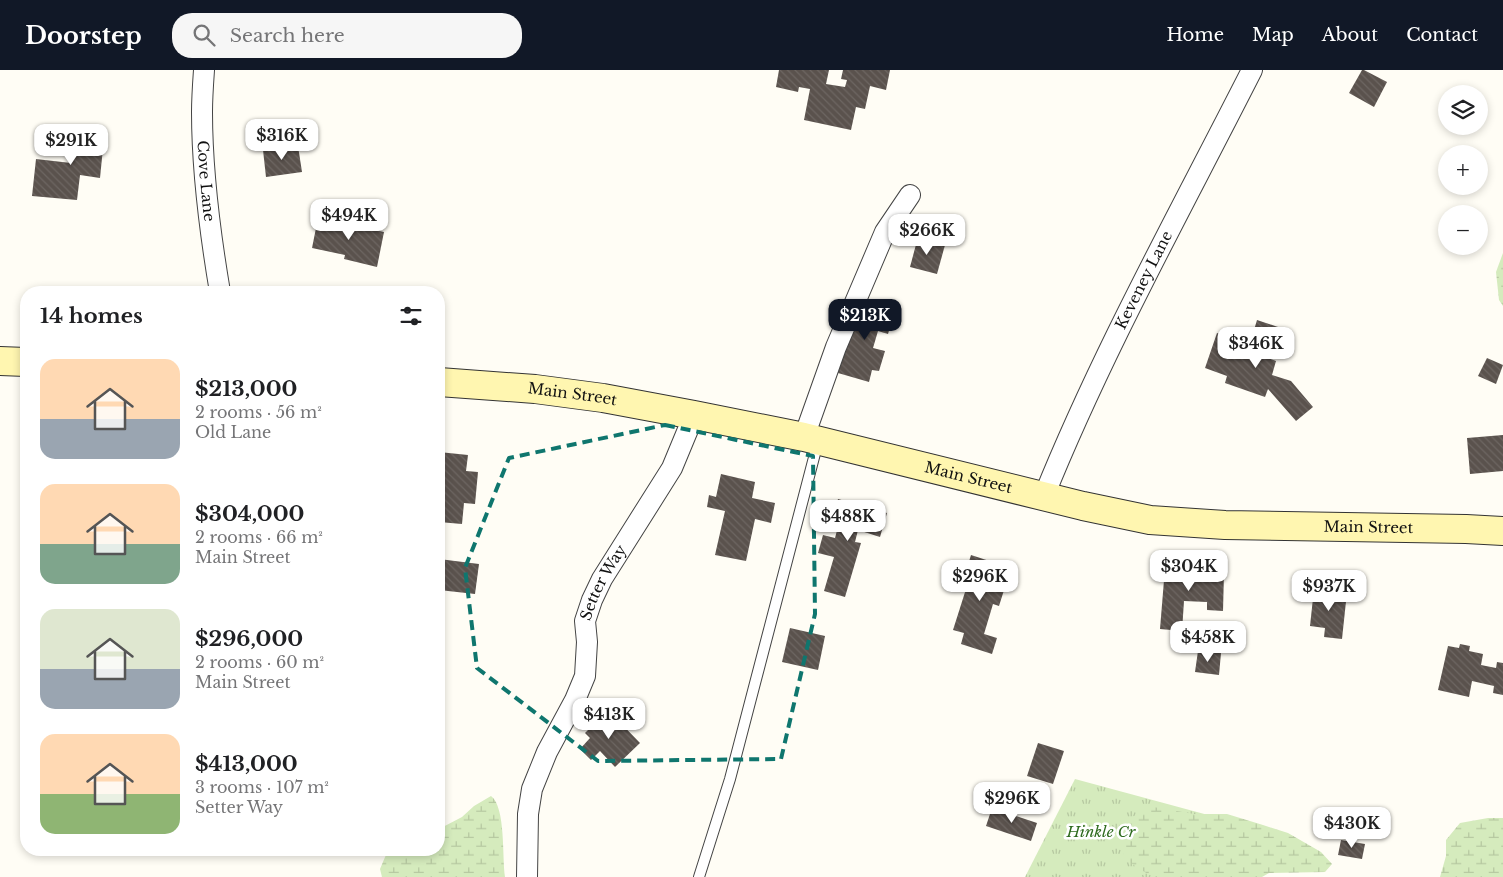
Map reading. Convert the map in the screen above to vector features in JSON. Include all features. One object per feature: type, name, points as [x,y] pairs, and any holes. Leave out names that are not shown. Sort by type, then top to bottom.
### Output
[{"type":"main road","points":[[0,361],[20,362]]},
{"type":"main road","name":"Main Street","points":[[445,382],[535,389],[603,398],[694,415],[811,439],[1150,520],[1185,523],[1503,531]]},
{"type":"street","name":"Cove Lane","points":[[204,70],[202,112],[204,165],[214,260],[219,286]]},
{"type":"street","name":"Keveney Lane","points":[[1044,496],[1123,321],[1252,70]]},
{"type":"street","points":[[811,439],[836,347],[885,232],[910,195]]},
{"type":"street","name":"Setter Way","points":[[527,877],[528,814],[532,789],[547,752],[575,700],[585,676],[587,642],[585,621],[592,600],[602,579],[672,468],[694,415]]},
{"type":"lane","points":[[699,877],[730,778],[811,439]]},
{"type":"highlighted area","points":[[665,425],[813,456],[815,614],[781,759],[598,761],[477,668],[465,568],[509,458]]},
{"type":"green space","points":[[1503,253],[1503,306],[1499,300],[1496,272]]},
{"type":"green space","name":"Hinkle Cr","points":[[1075,779],[1208,815],[1190,877],[1025,877]]},
{"type":"green space","points":[[491,796],[496,802],[501,821],[505,877],[382,877],[380,869],[385,856],[445,856],[445,826],[462,817],[474,806]]},
{"type":"green space","points":[[1153,807],[1194,814],[1227,814],[1263,825],[1288,833],[1321,852],[1332,864],[1325,872],[1269,873],[1262,877],[1155,877],[1132,864],[1120,848],[1118,842],[1128,819]]},
{"type":"green space","points":[[1488,818],[1503,818],[1503,877],[1440,877],[1446,856],[1446,840],[1460,823]]},
{"type":"building","points":[[779,70],[829,70],[826,84],[845,87],[847,80],[841,79],[843,70],[890,70],[886,90],[870,86],[865,109],[856,107],[851,130],[804,120],[810,89],[799,87],[798,92],[776,87]]},
{"type":"building","points":[[1362,70],[1387,82],[1374,107],[1349,93]]},
{"type":"building","points":[[75,125],[105,128],[100,178],[80,175],[77,200],[32,196],[36,159],[71,163]]},
{"type":"building","points":[[298,146],[302,172],[266,177],[263,150]]},
{"type":"building","points":[[318,218],[384,232],[377,267],[344,259],[345,255],[312,248]]},
{"type":"building","points":[[918,237],[945,245],[937,274],[910,267]]},
{"type":"building","points":[[858,300],[895,310],[888,334],[878,331],[873,348],[885,351],[879,371],[872,370],[869,382],[838,373]]},
{"type":"building","points":[[1257,320],[1281,328],[1274,348],[1269,346],[1265,357],[1276,361],[1272,375],[1291,381],[1313,407],[1296,421],[1268,389],[1265,397],[1225,383],[1227,376],[1205,368],[1217,333],[1243,342],[1241,349],[1252,353],[1256,341],[1251,340]]},
{"type":"building","points":[[1487,358],[1503,365],[1496,384],[1478,376]]},
{"type":"building","points":[[1503,435],[1503,471],[1470,474],[1467,438]]},
{"type":"building","points":[[445,453],[468,455],[466,471],[478,472],[475,504],[464,503],[462,524],[445,523]]},
{"type":"building","points":[[721,474],[755,482],[752,498],[775,503],[771,523],[755,519],[746,561],[715,555],[725,511],[707,507],[709,495],[716,497]]},
{"type":"building","points":[[838,499],[887,513],[880,537],[858,530],[855,542],[861,543],[845,597],[824,591],[834,557],[818,553],[823,535],[835,538],[839,523],[832,521]]},
{"type":"building","points":[[971,555],[1011,568],[999,606],[993,604],[984,634],[997,638],[992,654],[961,644],[964,633],[953,630],[966,589],[961,587]]},
{"type":"building","points":[[445,560],[479,564],[475,594],[445,591]]},
{"type":"building","points":[[1177,562],[1209,564],[1208,572],[1224,573],[1223,611],[1207,610],[1207,602],[1184,601],[1182,631],[1160,629],[1165,568],[1177,569]]},
{"type":"building","points":[[1314,589],[1347,592],[1342,639],[1324,637],[1325,628],[1310,626]]},
{"type":"building","points":[[790,628],[825,636],[818,670],[782,662]]},
{"type":"building","points":[[1460,644],[1470,646],[1469,651],[1483,654],[1481,665],[1496,668],[1497,662],[1503,663],[1503,695],[1493,693],[1494,686],[1472,681],[1469,697],[1438,690],[1448,646],[1459,648]]},
{"type":"building","points":[[1198,651],[1221,653],[1219,675],[1195,672]]},
{"type":"building","points":[[608,710],[640,743],[615,767],[600,751],[591,760],[580,749],[590,738],[585,733]]},
{"type":"building","points":[[1038,743],[1064,751],[1053,784],[1027,776]]},
{"type":"building","points":[[992,808],[1037,823],[1031,841],[986,826]]},
{"type":"building","points":[[1341,840],[1365,844],[1362,859],[1338,855]]}]
